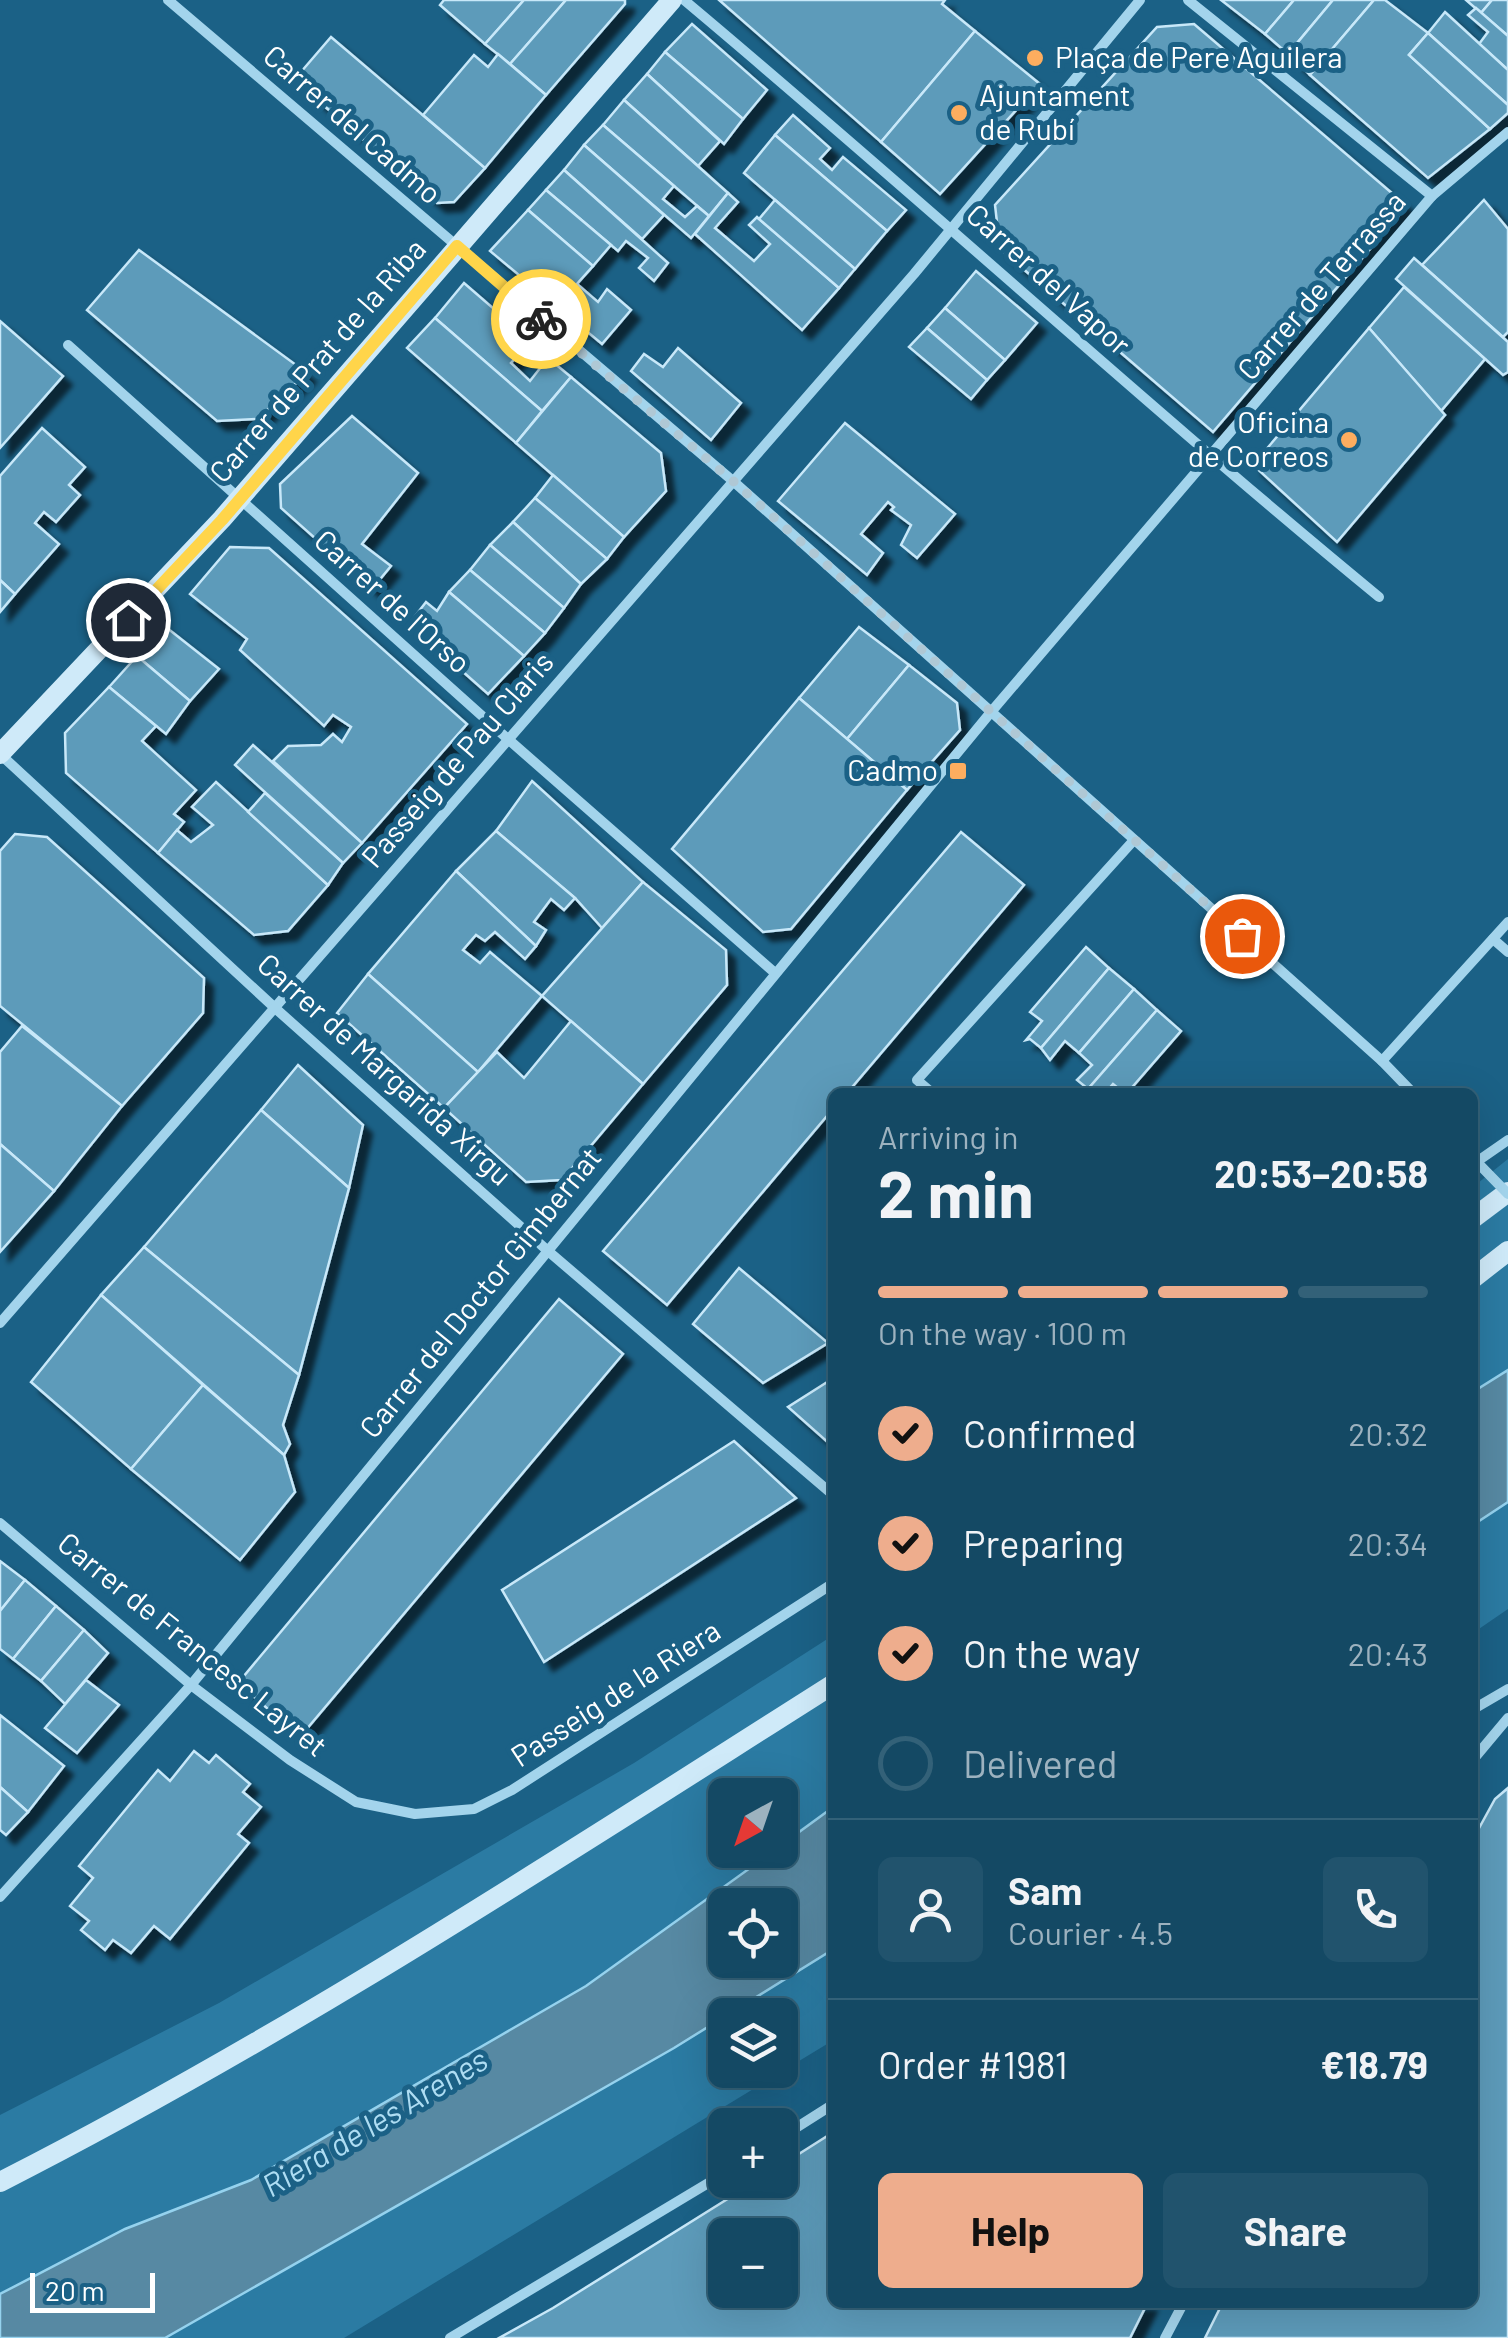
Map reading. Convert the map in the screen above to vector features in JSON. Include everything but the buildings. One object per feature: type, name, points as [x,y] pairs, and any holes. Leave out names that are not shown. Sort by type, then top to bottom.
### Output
[{"type":"main road","name":"Carrer de Prat de la Riba","points":[[0,754],[209,533],[672,0]]},
{"type":"main road","points":[[1478,1215],[1508,1193]]},
{"type":"main road","points":[[1478,1274],[1508,1252]]},
{"type":"main road","points":[[0,2182],[229,2059],[373,1975],[828,1687]]},
{"type":"street","name":"Carrer del Cadmo","points":[[168,0],[733,481],[1408,1088]]},
{"type":"street","name":"Carrer del Vapor","points":[[684,0],[952,228],[1209,456],[1379,597]]},
{"type":"street","name":"Passeig de Pau Claris","points":[[0,1323],[952,228],[1140,0]]},
{"type":"street","points":[[1188,0],[1432,196]]},
{"type":"street","name":"Carrer de Terrassa","points":[[990,712],[1432,196],[1508,132]]},
{"type":"street","name":"Carrer de l'Orso","points":[[68,345],[775,973]]},
{"type":"street","name":"Carrer del Doctor Gimbernat","points":[[0,1897],[190,1684],[990,712]]},
{"type":"street","name":"Carrer de Margarida Xirgu","points":[[0,754],[275,1008],[548,1251],[828,1491]]},
{"type":"street","points":[[926,1088],[917,1080],[1134,840]]},
{"type":"street","points":[[1382,1061],[1508,922]]},
{"type":"street","points":[[1493,939],[1508,952]]},
{"type":"street","points":[[1478,1161],[1508,1140]]},
{"type":"street","points":[[1478,1163],[1508,1193]]},
{"type":"street","name":"Carrer de Francesc Layret","points":[[0,1523],[190,1684],[290,1760],[356,1802],[414,1814]]},
{"type":"street","name":"Passeig de la Riera","points":[[414,1814],[474,1809],[512,1790],[828,1587]]},
{"type":"street","points":[[1478,1706],[1508,1689]]},
{"type":"street","points":[[1478,1754],[1508,1718]]},
{"type":"street","points":[[798,2127],[828,2108]]},
{"type":"street","points":[[450,2338],[708,2183]]},
{"type":"street","points":[[1165,2338],[1181,2308]]},
{"type":"shaded area","points":[[1508,1159],[1508,1370],[1478,1389],[1478,1183]]},
{"type":"shaded area","points":[[1508,1502],[1508,1609],[1478,1630],[1478,1522]]},
{"type":"shaded area","points":[[828,1639],[828,1811],[798,1833],[798,1778],[708,1778],[708,1868],[750,1868],[722,1888],[708,1888],[708,1898],[586,1986],[251,2180],[125,2229],[0,2294],[0,2115],[219,2003],[634,1763]]},
{"type":"shaded area","points":[[828,1952],[828,2043],[798,2062],[798,1998],[754,1998],[787,1978],[798,1978],[798,1971]]},
{"type":"shaded area","points":[[708,2026],[708,2088],[755,2088],[722,2108],[708,2108],[708,2116],[344,2338],[165,2338]]},
{"type":"water","points":[[1508,1370],[1508,1502],[1478,1522],[1478,1389]]},
{"type":"water","points":[[828,1811],[828,1952],[798,1971],[798,1888],[722,1888],[750,1868],[798,1868],[798,1833]]},
{"type":"water","name":"Riera de les Arenes","points":[[708,1898],[708,1978],[787,1978],[755,1998],[708,1998],[708,2027],[165,2338],[0,2338],[0,2294],[125,2229],[251,2180],[586,1986]]},
{"type":"way so far","points":[[541,319],[733,481],[1242,936]]},
{"type":"place","name":"Plaça de Pere Aguilera","points":[[1035,58]]},
{"type":"place","name":"Ajuntament de Rubí","points":[[959,113]]},
{"type":"place","name":"Oficina de Correos","points":[[1349,440]]},
{"type":"place","name":"Cadmo","points":[[958,771]]},
{"type":"route","points":[[128,620],[222,520],[457,246],[541,319]]}]
